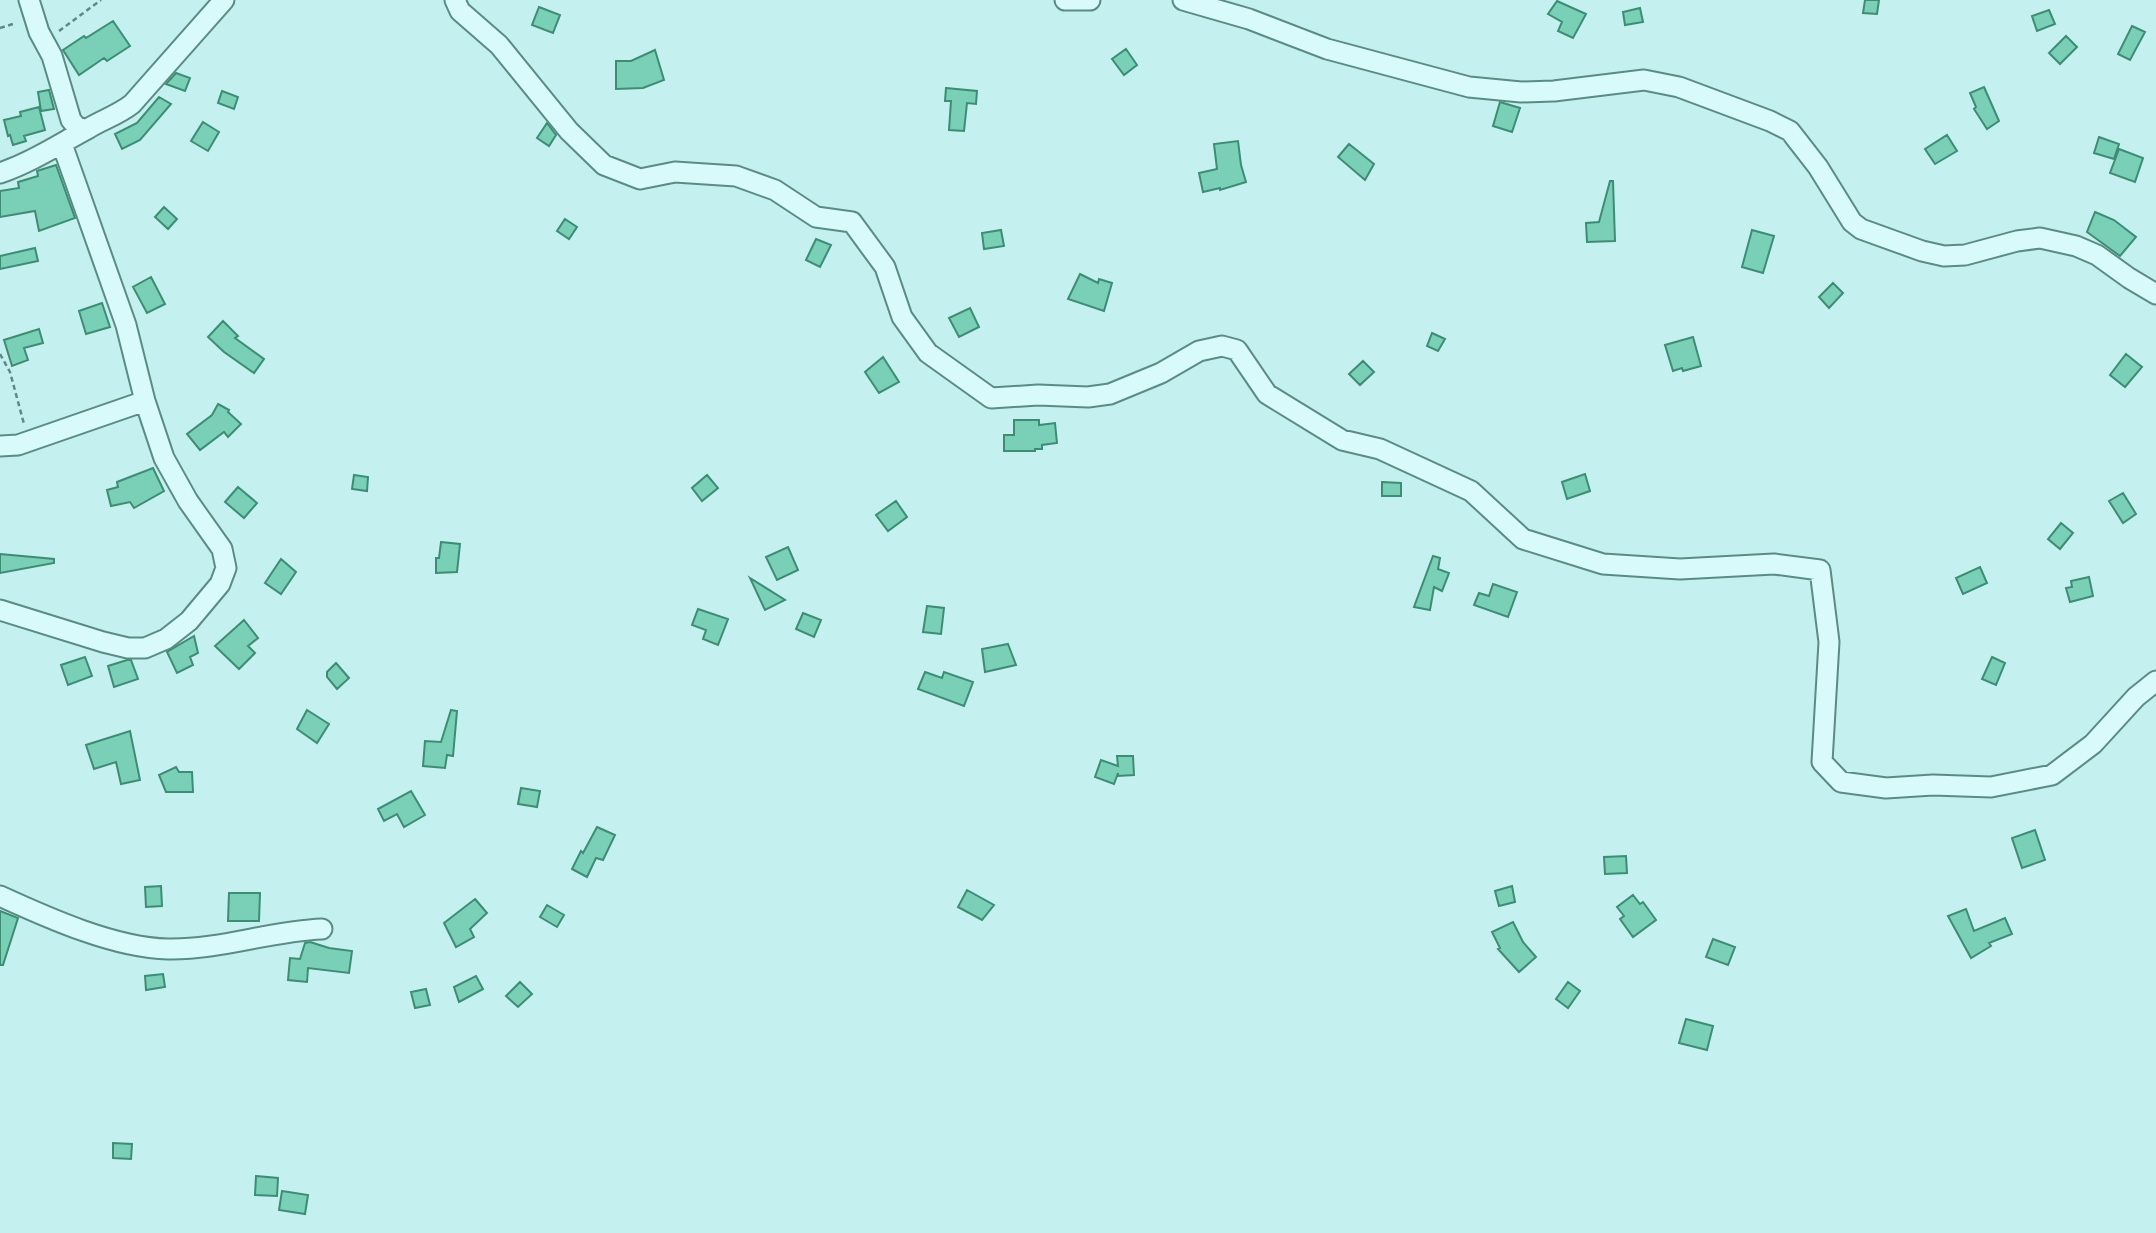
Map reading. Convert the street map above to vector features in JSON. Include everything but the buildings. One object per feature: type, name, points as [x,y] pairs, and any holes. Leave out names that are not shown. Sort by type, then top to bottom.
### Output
[{"type":"street","points":[[29,0],[71,120],[75,126],[85,130]]},
{"type":"street","points":[[0,173],[115,117],[137,100],[225,0]]},
{"type":"street","points":[[455,0],[460,11],[499,45],[561,122],[604,166],[640,178],[675,172],[736,176],[775,190],[816,217],[852,222],[884,267],[902,317],[928,353],[991,398],[1038,395],[1088,397],[1110,394],[1161,373],[1199,351],[1222,346],[1237,350],[1267,394],[1319,428],[1342,440],[1380,449],[1471,491],[1524,539],[1603,564],[1680,569],[1774,564],[1820,570],[1829,642],[1822,762],[1841,782],[1886,788],[1933,785],[1991,787],[2052,775],[2093,744],[2136,697],[2156,681]]},
{"type":"street","points":[[1065,0],[1090,0]]},
{"type":"street","points":[[1183,0],[1249,19],[1326,49],[1469,87],[1521,92],[1554,91],[1644,80],[1679,87],[1790,131],[1818,167],[1852,222],[1861,229],[1944,256],[1965,255],[2017,241],[2040,238],[2076,246],[2097,255],[2156,294]]},
{"type":"street","points":[[0,610],[120,647],[145,648],[157,644],[181,628],[220,584],[226,568],[224,554],[173,477],[164,458],[145,401],[126,325],[62,144]]},
{"type":"street","points":[[0,446],[29,441],[145,401]]},
{"type":"street","points":[[0,896],[72,926],[126,944],[156,948],[214,946],[295,930],[322,929]]},
{"type":"path","points":[[45,41],[102,0]]},
{"type":"path","points":[[0,28],[18,22]]},
{"type":"path","points":[[0,354],[10,372],[29,441]]}]
